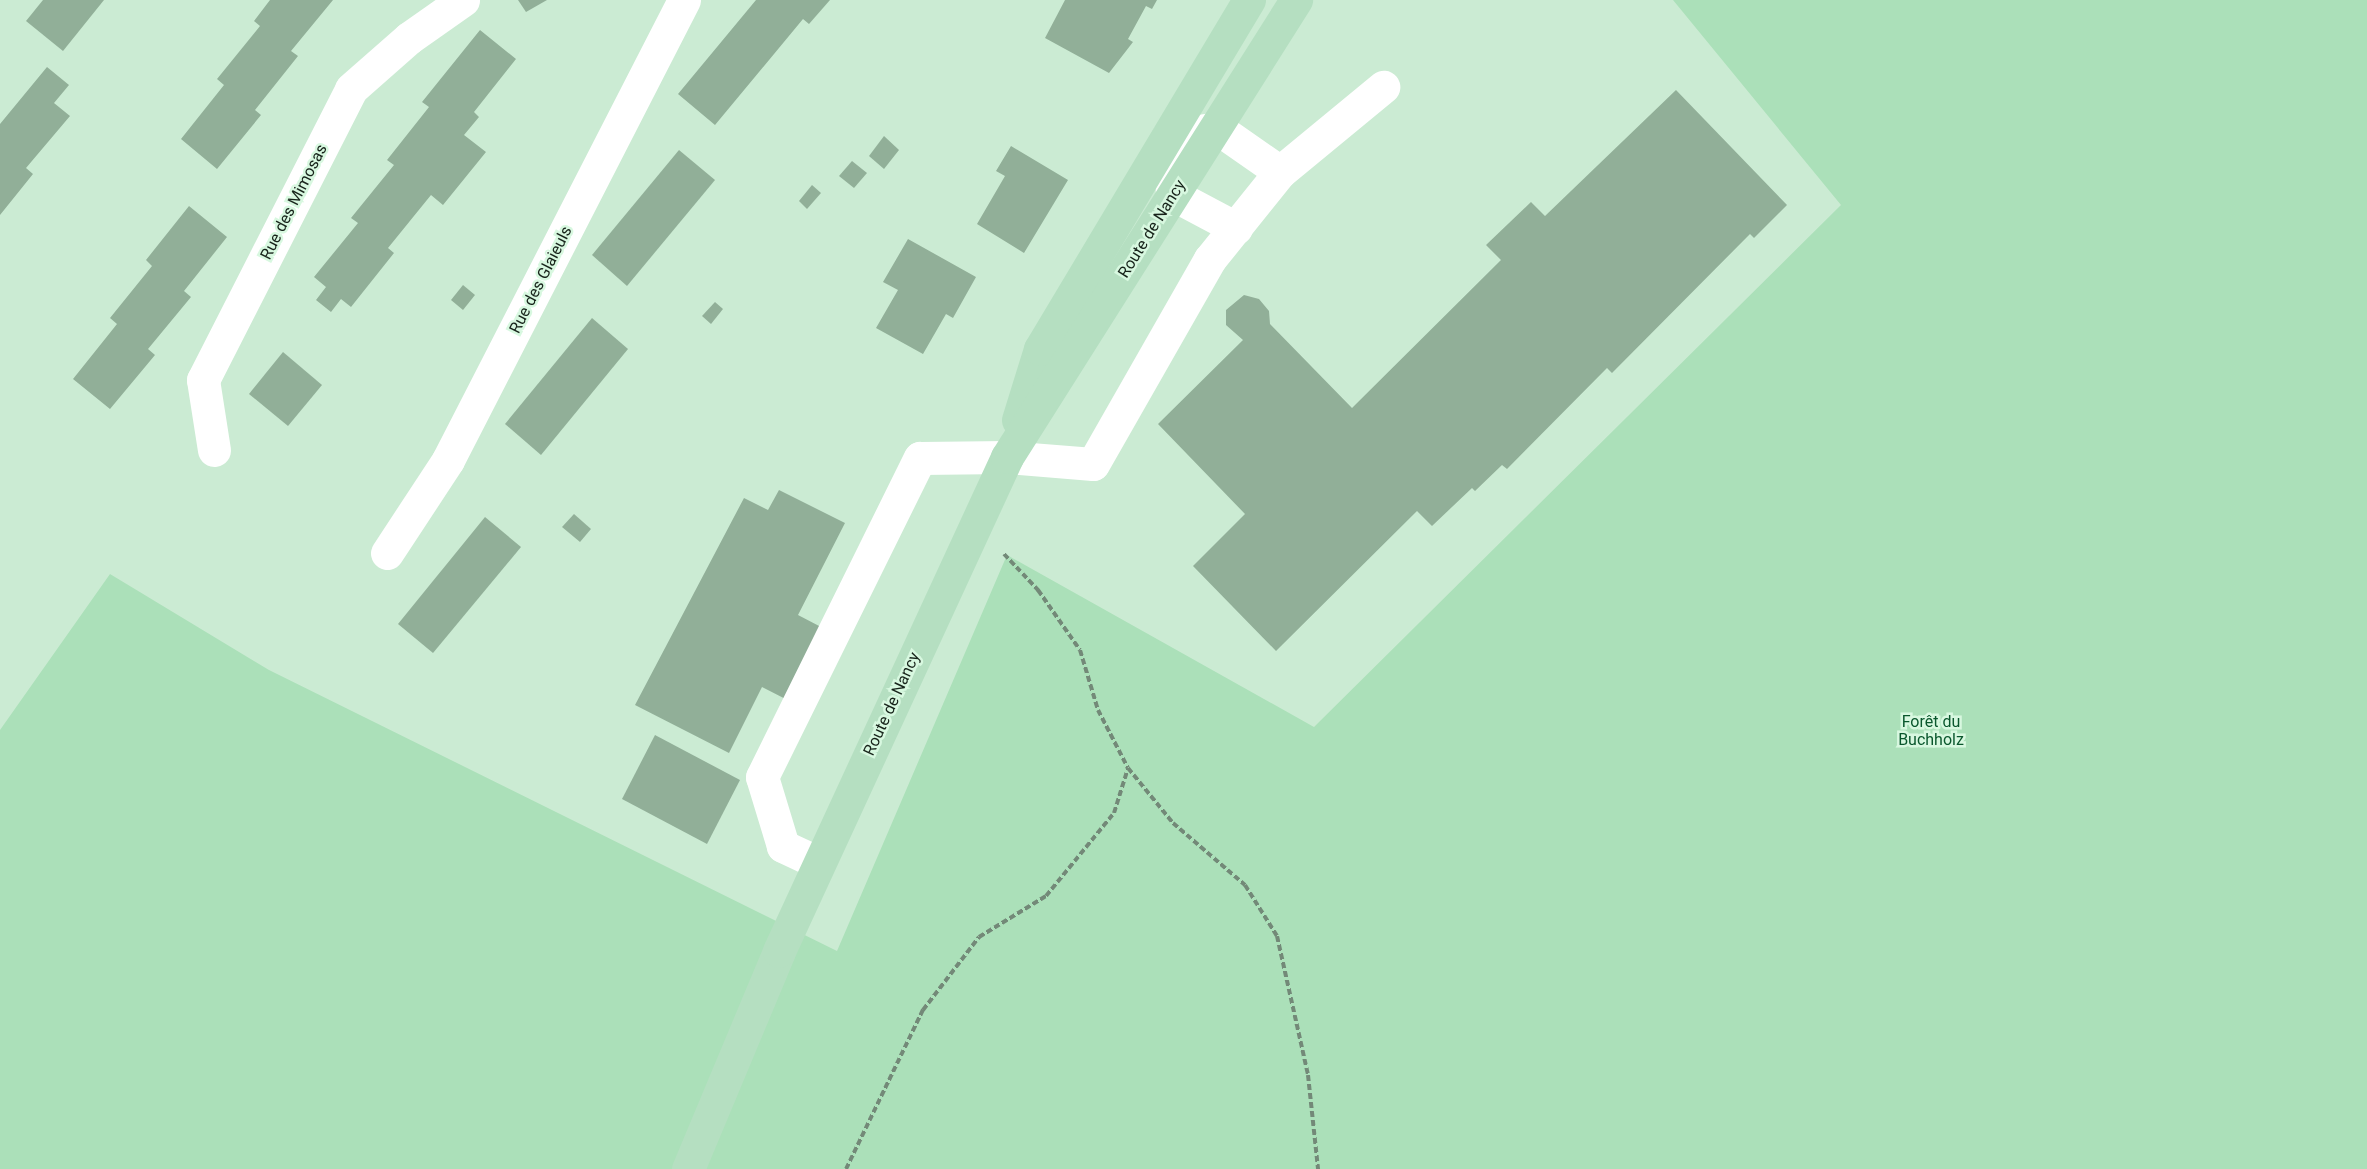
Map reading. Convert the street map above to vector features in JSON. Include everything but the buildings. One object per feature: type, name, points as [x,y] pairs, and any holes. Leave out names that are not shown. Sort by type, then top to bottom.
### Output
[{"type":"main road","name":"Route de Nancy","points":[[1007,457],[1040,349],[1249,0]]},
{"type":"main road","name":"Route de Nancy","points":[[688,1169],[778,951],[1007,457],[1172,194],[1217,128],[1288,4]]},
{"type":"street","name":"Rue des Mimosas","points":[[214,450],[203,380],[351,89],[410,38],[464,0]]},
{"type":"street","name":"Rue des Glaieuls","points":[[387,553],[448,460],[684,0]]},
{"type":"street","points":[[819,863],[783,846],[762,777],[920,458],[1007,457],[1093,464],[1210,258],[1280,172],[1383,87]]},
{"type":"street","points":[[1236,228],[1172,194],[1167,136],[1217,128],[1280,172]]},
{"type":"path","points":[[975,523],[1038,590],[1080,650],[1098,710],[1128,768],[1173,823],[1245,885],[1277,936],[1308,1075],[1318,1169]]},
{"type":"path","points":[[846,1169],[924,1010],[979,937],[1046,896],[1114,813],[1128,768]]},
{"type":"green space","name":"Forêt du Buchholz","points":[[1673,0],[2367,0],[2367,1169],[0,1169],[0,730],[110,574],[269,670],[837,951],[1007,555],[1314,727],[1841,205]]}]
